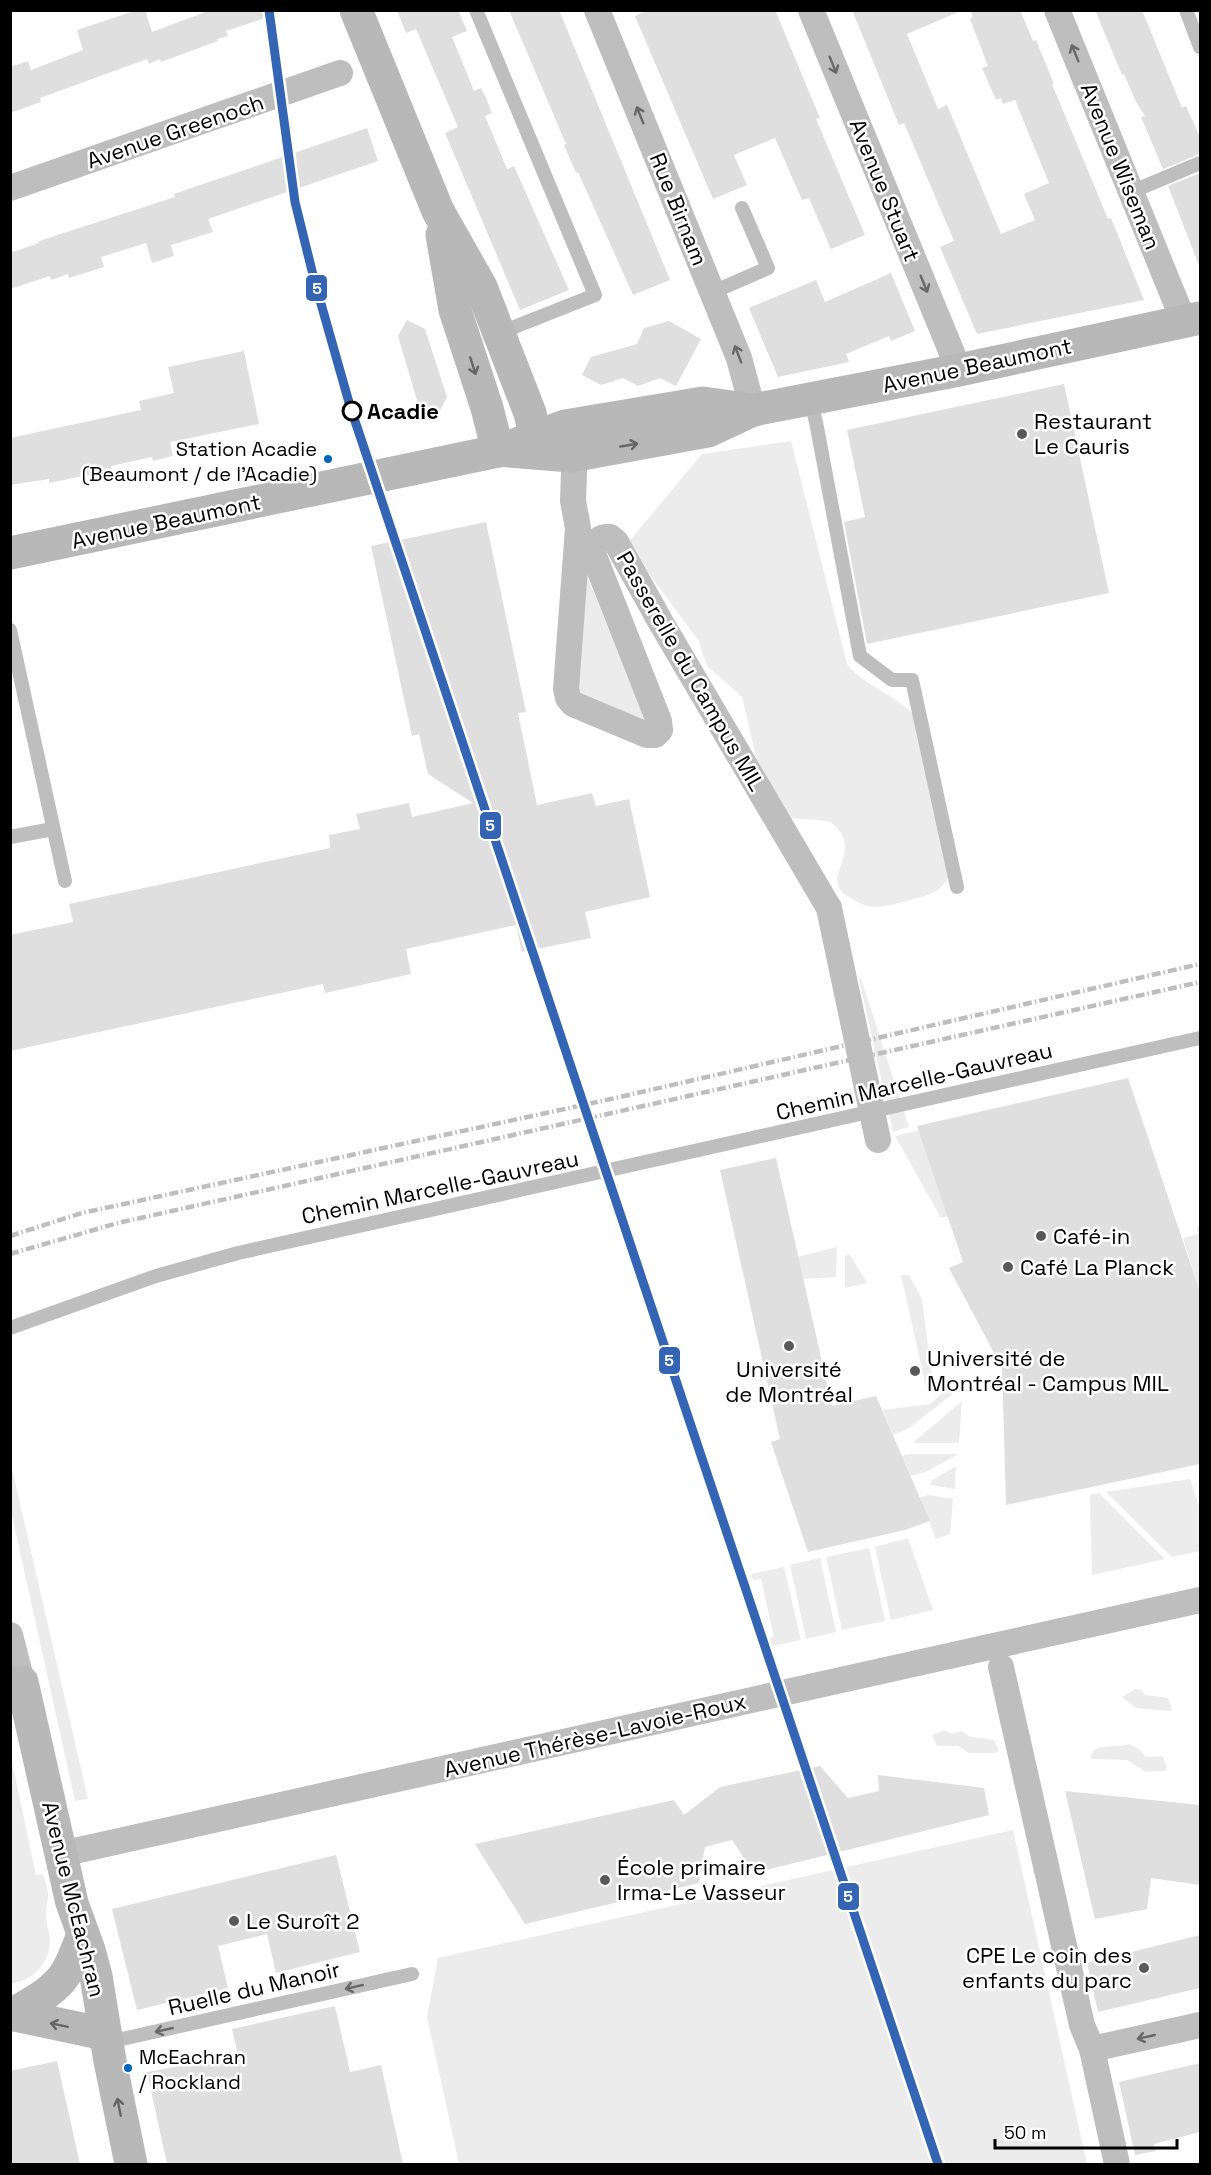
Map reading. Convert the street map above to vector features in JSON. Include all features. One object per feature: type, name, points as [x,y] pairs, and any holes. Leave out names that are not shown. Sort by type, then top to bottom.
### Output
[{"type":"street","points":[[356,10],[438,211],[481,287],[530,413],[538,445]]},
{"type":"street","name":"Rue Birnam","points":[[597,10],[713,292],[744,372],[753,410]]},
{"type":"street","name":"Avenue Stuart","points":[[811,10],[959,370]]},
{"type":"street","name":"Avenue Wiseman","points":[[1057,10],[1131,192],[1192,320]]},
{"type":"street","name":"Avenue Greenoch","points":[[10,188],[340,74]]},
{"type":"street","points":[[438,211],[455,310],[487,408],[498,451]]},
{"type":"street","name":"Avenue Beaumont","points":[[10,554],[498,451],[538,445],[571,456],[708,431],[753,410],[959,370],[1192,320]]},
{"type":"street","name":"Passerelle du Campus MIL","points":[[574,471],[573,501],[578,528],[566,694],[573,704],[651,736],[658,733],[661,726],[592,551],[596,542],[606,537],[616,542],[829,908],[878,1140]]},
{"type":"street","name":"Avenue Thérèse-Lavoie-Roux","points":[[61,1854],[1200,1600]]},
{"type":"street","name":"Avenue McEachran","points":[[10,1635],[16,1683],[72,1903],[96,1976],[131,2164]]},
{"type":"street","points":[[1001,1667],[1082,2025],[1092,2049],[1117,2164]]},
{"type":"street","points":[[11,2015],[40,1997],[61,1980],[83,1934]]},
{"type":"street","points":[[11,2015],[105,2034]]},
{"type":"street","points":[[1092,2049],[1200,2025]]},
{"type":"lane","points":[[476,10],[595,295],[499,333]]},
{"type":"lane","points":[[1186,10],[1200,47]]},
{"type":"lane","points":[[1131,192],[1200,163]]},
{"type":"lane","points":[[713,292],[768,268],[742,208]]},
{"type":"lane","points":[[810,399],[860,656],[892,680],[912,680],[957,887]]},
{"type":"lane","points":[[10,630],[65,881]]},
{"type":"lane","points":[[10,837],[53,829]]},
{"type":"lane","name":"Chemin Marcelle-Gauvreau","points":[[10,1328],[156,1276],[238,1253],[1200,1038]]},
{"type":"lane","name":"Ruelle du Manoir","points":[[105,2034],[122,2039],[412,1974]]},
{"type":"shaded area","points":[[791,441],[847,664],[863,679],[901,703],[917,718],[950,874],[941,887],[928,895],[880,907],[868,906],[852,899],[842,892],[838,885],[837,877],[845,852],[845,843],[841,833],[833,824],[827,821],[790,818],[758,766],[742,697],[707,666],[698,640],[627,544],[702,454]]},
{"type":"shaded area","points":[[587,576],[644,720],[581,696],[578,691]]},
{"type":"shaded area","points":[[861,978],[909,1127],[893,1132],[859,979]]},
{"type":"shaded area","points":[[919,1130],[948,1216],[941,1218],[895,1136]]},
{"type":"shaded area","points":[[1200,1226],[1200,1292],[1183,1238],[1198,1234],[1197,1227]]},
{"type":"shaded area","points":[[837,1247],[836,1277],[802,1279],[797,1257]]},
{"type":"shaded area","points":[[850,1255],[867,1283],[845,1288],[845,1256]]},
{"type":"shaded area","points":[[901,1275],[909,1275],[922,1299],[933,1385],[926,1387]]},
{"type":"shaded area","points":[[950,1387],[955,1392],[909,1428],[893,1435],[883,1410],[930,1404]]},
{"type":"shaded area","points":[[962,1401],[959,1443],[914,1443],[915,1441]]},
{"type":"shaded area","points":[[958,1454],[926,1472],[911,1476],[902,1456]]},
{"type":"shaded area","points":[[10,1460],[88,1799],[75,1801],[11,1511]]},
{"type":"shaded area","points":[[956,1466],[955,1489],[930,1485],[931,1481]]},
{"type":"shaded area","points":[[1190,1479],[1200,1509],[1200,1551],[1172,1557],[1106,1492]]},
{"type":"shaded area","points":[[1099,1493],[1165,1559],[1092,1575],[1090,1495]]},
{"type":"shaded area","points":[[929,1495],[953,1499],[950,1534],[936,1539],[920,1497]]},
{"type":"shaded area","points":[[908,1538],[933,1610],[891,1620],[875,1547]]},
{"type":"shaded area","points":[[869,1548],[885,1621],[842,1630],[826,1557]]},
{"type":"shaded area","points":[[820,1558],[836,1632],[806,1639],[790,1565]]},
{"type":"shaded area","points":[[784,1567],[801,1640],[767,1647],[767,1639],[774,1637],[761,1579],[753,1580],[751,1574]]},
{"type":"shaded area","points":[[1135,1689],[1141,1690],[1145,1695],[1168,1698],[1172,1709],[1170,1711],[1136,1708],[1122,1697]]},
{"type":"shaded area","points":[[944,1730],[952,1734],[961,1731],[971,1737],[994,1740],[999,1751],[969,1753],[958,1746],[937,1746],[932,1735]]},
{"type":"shaded area","points":[[1129,1744],[1139,1749],[1146,1757],[1162,1756],[1167,1767],[1165,1771],[1146,1772],[1127,1760],[1090,1759],[1092,1753],[1100,1747]]},
{"type":"shaded area","points":[[11,1757],[36,1875],[43,1874],[47,1888],[46,1921],[50,1947],[44,1963],[33,1975],[11,1983]]},
{"type":"shaded area","points":[[1013,1830],[1087,2164],[459,2164],[427,2017],[438,1958]]},
{"type":"building","points":[[137,10],[145,10],[152,32],[211,10],[276,10],[277,14],[226,31],[228,36],[217,39],[218,41],[161,62],[160,59],[149,64],[147,59],[40,98],[41,102],[10,113],[10,67],[28,61],[31,70],[83,50],[77,30]]},
{"type":"building","points":[[397,10],[458,10],[467,31],[452,37],[474,91],[481,88],[486,98],[492,113],[485,116],[507,169],[514,166],[569,290],[520,310],[445,133],[458,127],[416,29],[406,33]]},
{"type":"building","points":[[509,10],[559,10],[670,280],[633,295],[578,172],[576,173]]},
{"type":"building","points":[[648,10],[775,10],[820,118],[816,119],[865,235],[831,249],[809,198],[802,200],[775,138],[734,155],[747,185],[713,199],[635,16]]},
{"type":"building","points":[[852,10],[963,10],[907,34],[938,109],[947,105],[1001,234],[1035,220],[1024,194],[1049,183],[1015,100],[1003,104],[1001,98],[996,100],[982,68],[988,66],[970,19],[973,17],[970,10],[1020,10],[1033,41],[1036,40],[1108,219],[1111,218],[1144,300],[977,334],[940,247],[954,241],[904,123],[899,125]]},
{"type":"building","points":[[1095,10],[1142,10],[1182,108],[1186,106],[1200,137],[1200,154],[1163,169],[1141,117],[1145,116],[1124,74],[1122,75]]},
{"type":"building","points":[[367,128],[378,161],[208,219],[213,232],[171,245],[174,256],[152,263],[146,243],[101,257],[104,267],[69,278],[68,274],[51,280],[50,276],[10,289],[10,253]]},
{"type":"building","points":[[1200,173],[1200,268],[1168,186]]},
{"type":"building","points":[[891,273],[915,331],[891,341],[889,336],[846,354],[849,362],[778,377],[749,308],[816,280],[825,302]]},
{"type":"building","points":[[407,320],[425,329],[447,397],[437,416],[419,407],[398,336]]},
{"type":"building","points":[[669,321],[701,339],[676,386],[660,378],[638,386],[623,378],[601,385],[582,375],[591,357],[637,344],[644,328]]},
{"type":"building","points":[[244,351],[259,424],[170,442],[173,456],[153,461],[152,457],[111,466],[112,470],[49,483],[49,479],[10,485],[10,438],[141,410],[139,401],[174,393],[168,367]]},
{"type":"building","points":[[1064,384],[1109,593],[867,644],[844,522],[865,517],[847,430]]},
{"type":"building","points":[[486,522],[526,712],[518,713],[537,805],[592,793],[596,806],[629,799],[650,897],[585,912],[591,938],[522,952],[516,925],[406,949],[411,974],[325,993],[323,984],[10,1051],[10,935],[73,922],[69,904],[330,848],[329,835],[360,829],[356,814],[409,803],[412,817],[473,803],[428,774],[419,734],[412,736],[371,546]]},
{"type":"building","points":[[1128,1078],[1200,1292],[1200,1464],[1006,1505],[1002,1368],[949,1268],[963,1262],[917,1126]]},
{"type":"building","name":"Université de Montréal","points":[[776,1158],[832,1406],[876,1396],[930,1521],[905,1530],[808,1552],[771,1442],[780,1439],[720,1170]]},
{"type":"building","points":[[820,1766],[848,1798],[879,1791],[878,1775],[984,1788],[989,1815],[754,1873],[732,1840],[705,1847],[699,1883],[525,1924],[475,1844],[674,1800],[684,1815],[720,1787]]},
{"type":"building","points":[[1065,1791],[1200,1805],[1200,1885],[1151,1878],[1147,1909],[1095,1919]]},
{"type":"building","name":"Le Suroît 2","points":[[336,1855],[360,1952],[276,1973],[267,1934],[218,1946],[228,1988],[137,2010],[112,1909]]},
{"type":"building","points":[[1200,1935],[1200,1988],[1098,2012],[1087,1963]]},
{"type":"building","points":[[335,2006],[350,2072],[381,2065],[403,2164],[167,2164],[147,2072],[238,2055],[232,2029]]},
{"type":"building","points":[[57,2061],[80,2164],[10,2164],[10,2071]]},
{"type":"building","points":[[1200,2063],[1200,2132],[1154,2144],[1156,2151],[1135,2155],[1119,2082]]},
{"type":"railway","points":[[10,1236],[82,1213],[611,1099],[1200,964]]},
{"type":"railway","points":[[10,1254],[118,1223],[1200,982]]},
{"type":"transit line","name":"5","points":[[269,10],[295,202],[350,406],[938,2164]]},
{"type":"place","name":"Acadie","points":[[352,411]]},
{"type":"place","name":"Restaurant Le Cauris","points":[[1022,434]]},
{"type":"place","name":"Station Acadie (Beaumont / de l'Acadie)","points":[[328,459]]},
{"type":"place","name":"Café-in","points":[[1041,1236]]},
{"type":"place","name":"Café La Planck","points":[[1008,1267]]},
{"type":"place","name":"Université de Montréal","points":[[789,1346]]},
{"type":"place","name":"Université de Montréal - Campus MIL","points":[[915,1371]]},
{"type":"place","name":"École primaire Irma-Le Vasseur","points":[[605,1880]]},
{"type":"place","name":"Le Suroît 2","points":[[234,1921]]},
{"type":"place","name":"CPE Le coin des enfants du parc","points":[[1144,1968]]},
{"type":"place","name":"McEachran / Rockland","points":[[128,2068]]}]
